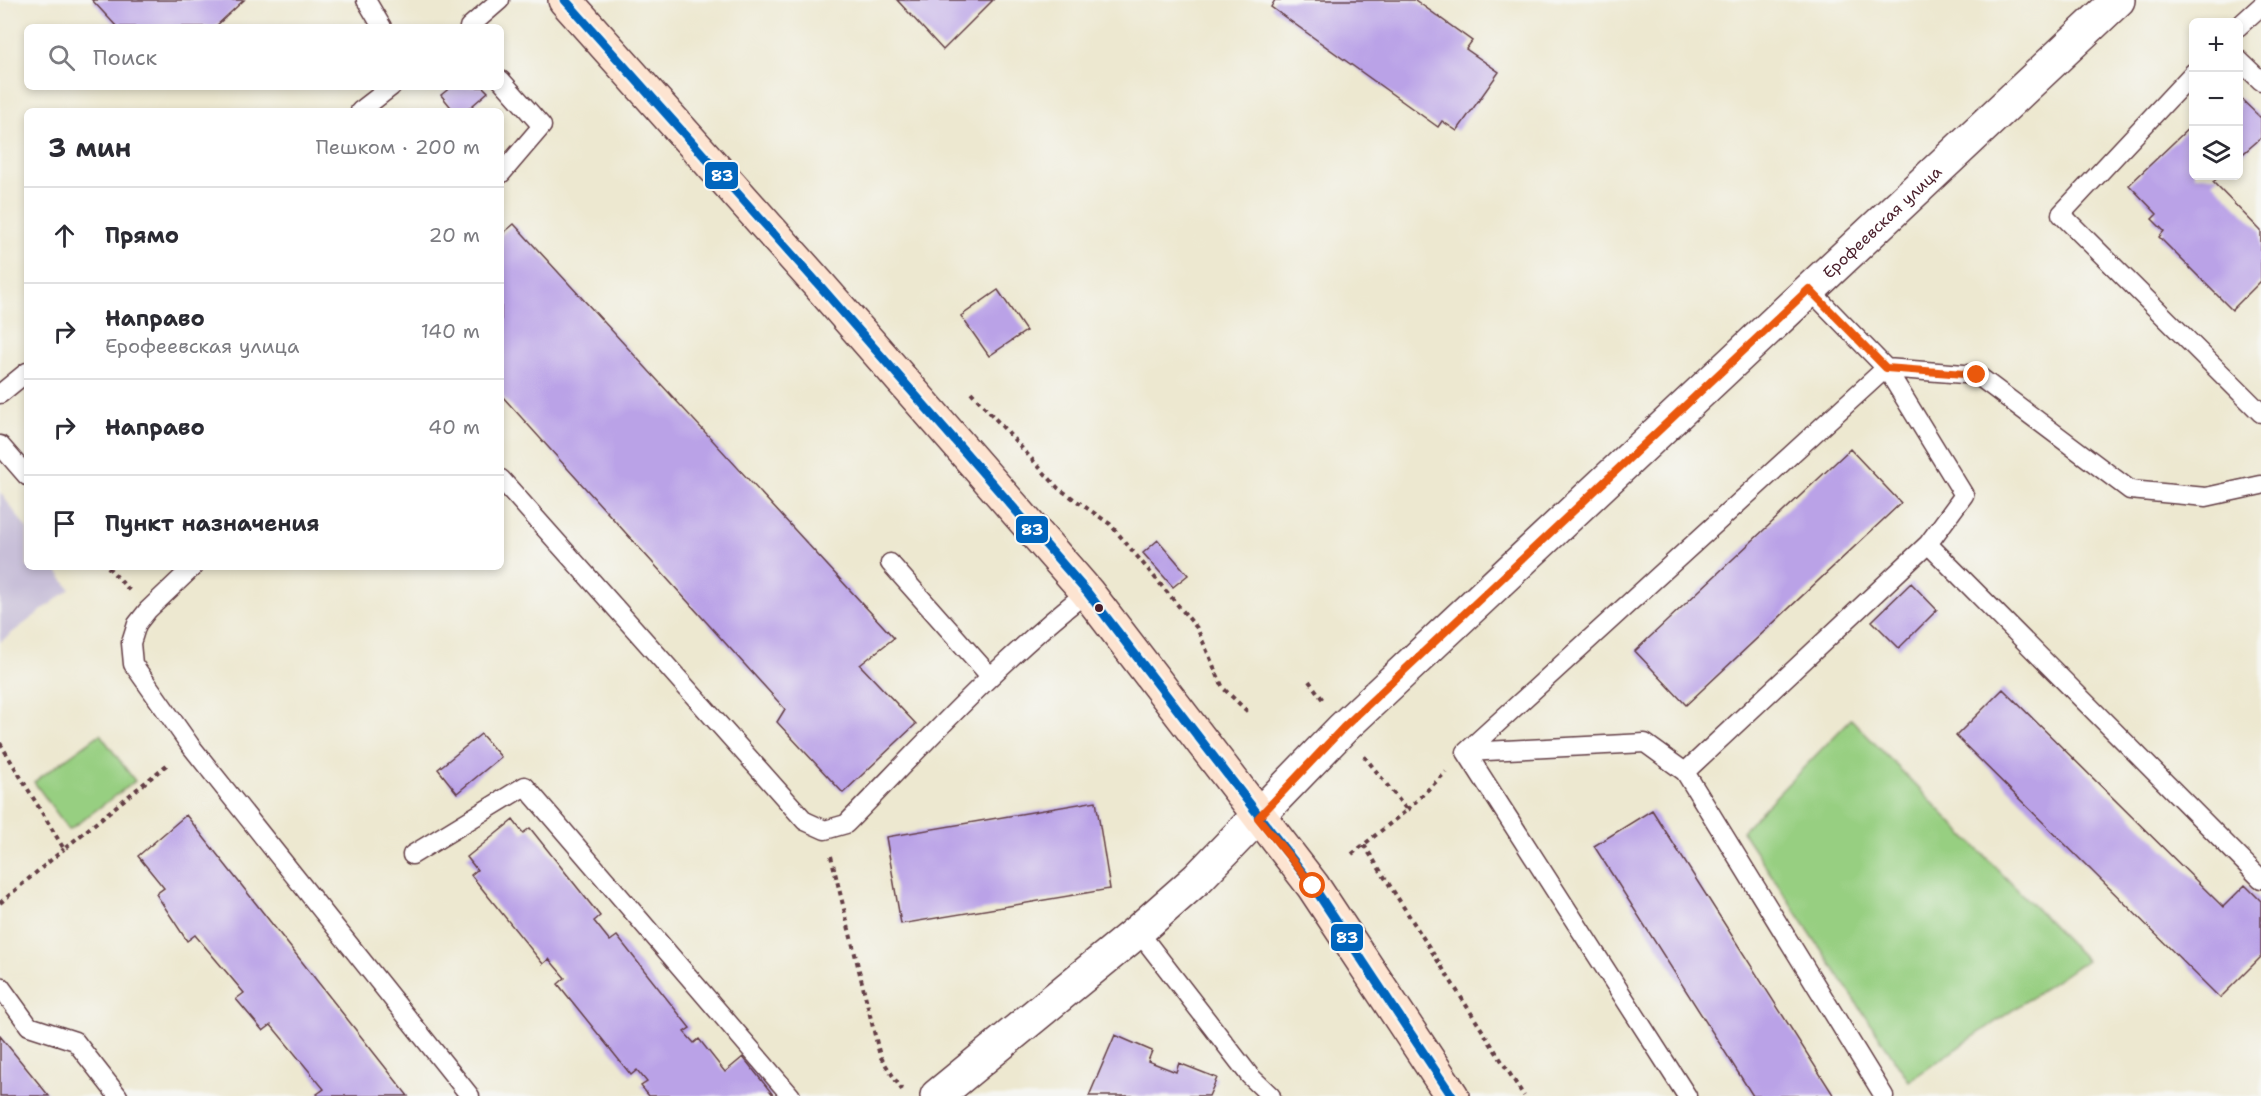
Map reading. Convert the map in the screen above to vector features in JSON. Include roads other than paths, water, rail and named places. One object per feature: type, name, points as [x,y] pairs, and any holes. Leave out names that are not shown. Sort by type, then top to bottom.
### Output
[{"type":"main road","points":[[565,0],[820,286],[1087,592],[1258,818],[1313,886],[1452,1096]]},
{"type":"street","name":"Ерофеевская улица","points":[[937,1096],[1198,878],[1343,728],[2118,0]]},
{"type":"lane","points":[[366,0],[380,24]]},
{"type":"lane","points":[[473,24],[500,0]]},
{"type":"lane","points":[[2243,22],[2261,6]]},
{"type":"lane","points":[[2243,64],[2261,81]]},
{"type":"lane","points":[[2189,76],[2061,214],[2261,413]]},
{"type":"lane","points":[[504,83],[542,126],[504,170]]},
{"type":"lane","points":[[364,108],[387,90]]},
{"type":"lane","points":[[1685,772],[1928,544],[1964,495],[1886,368],[1809,289]]},
{"type":"lane","points":[[1466,752],[1886,368],[1977,375],[2130,490],[2206,497],[2261,485]]},
{"type":"lane","points":[[0,394],[24,374]]},
{"type":"lane","points":[[0,445],[24,473]]},
{"type":"lane","points":[[504,482],[805,820],[825,831],[846,824],[990,676],[1039,630],[1087,592]]},
{"type":"lane","points":[[1928,544],[2261,879]]},
{"type":"lane","points":[[890,563],[990,676]]},
{"type":"lane","points":[[190,570],[148,610],[137,624],[131,644],[133,664],[190,745],[471,1096]]},
{"type":"lane","points":[[1466,752],[1645,743],[1685,772],[1884,1096]]},
{"type":"lane","points":[[1466,752],[1687,1096]]},
{"type":"lane","points":[[412,855],[525,786],[791,1096]]},
{"type":"lane","points":[[1138,930],[1250,1076],[1271,1096]]},
{"type":"lane","points":[[0,986],[29,1026],[75,1041],[118,1096]]}]
